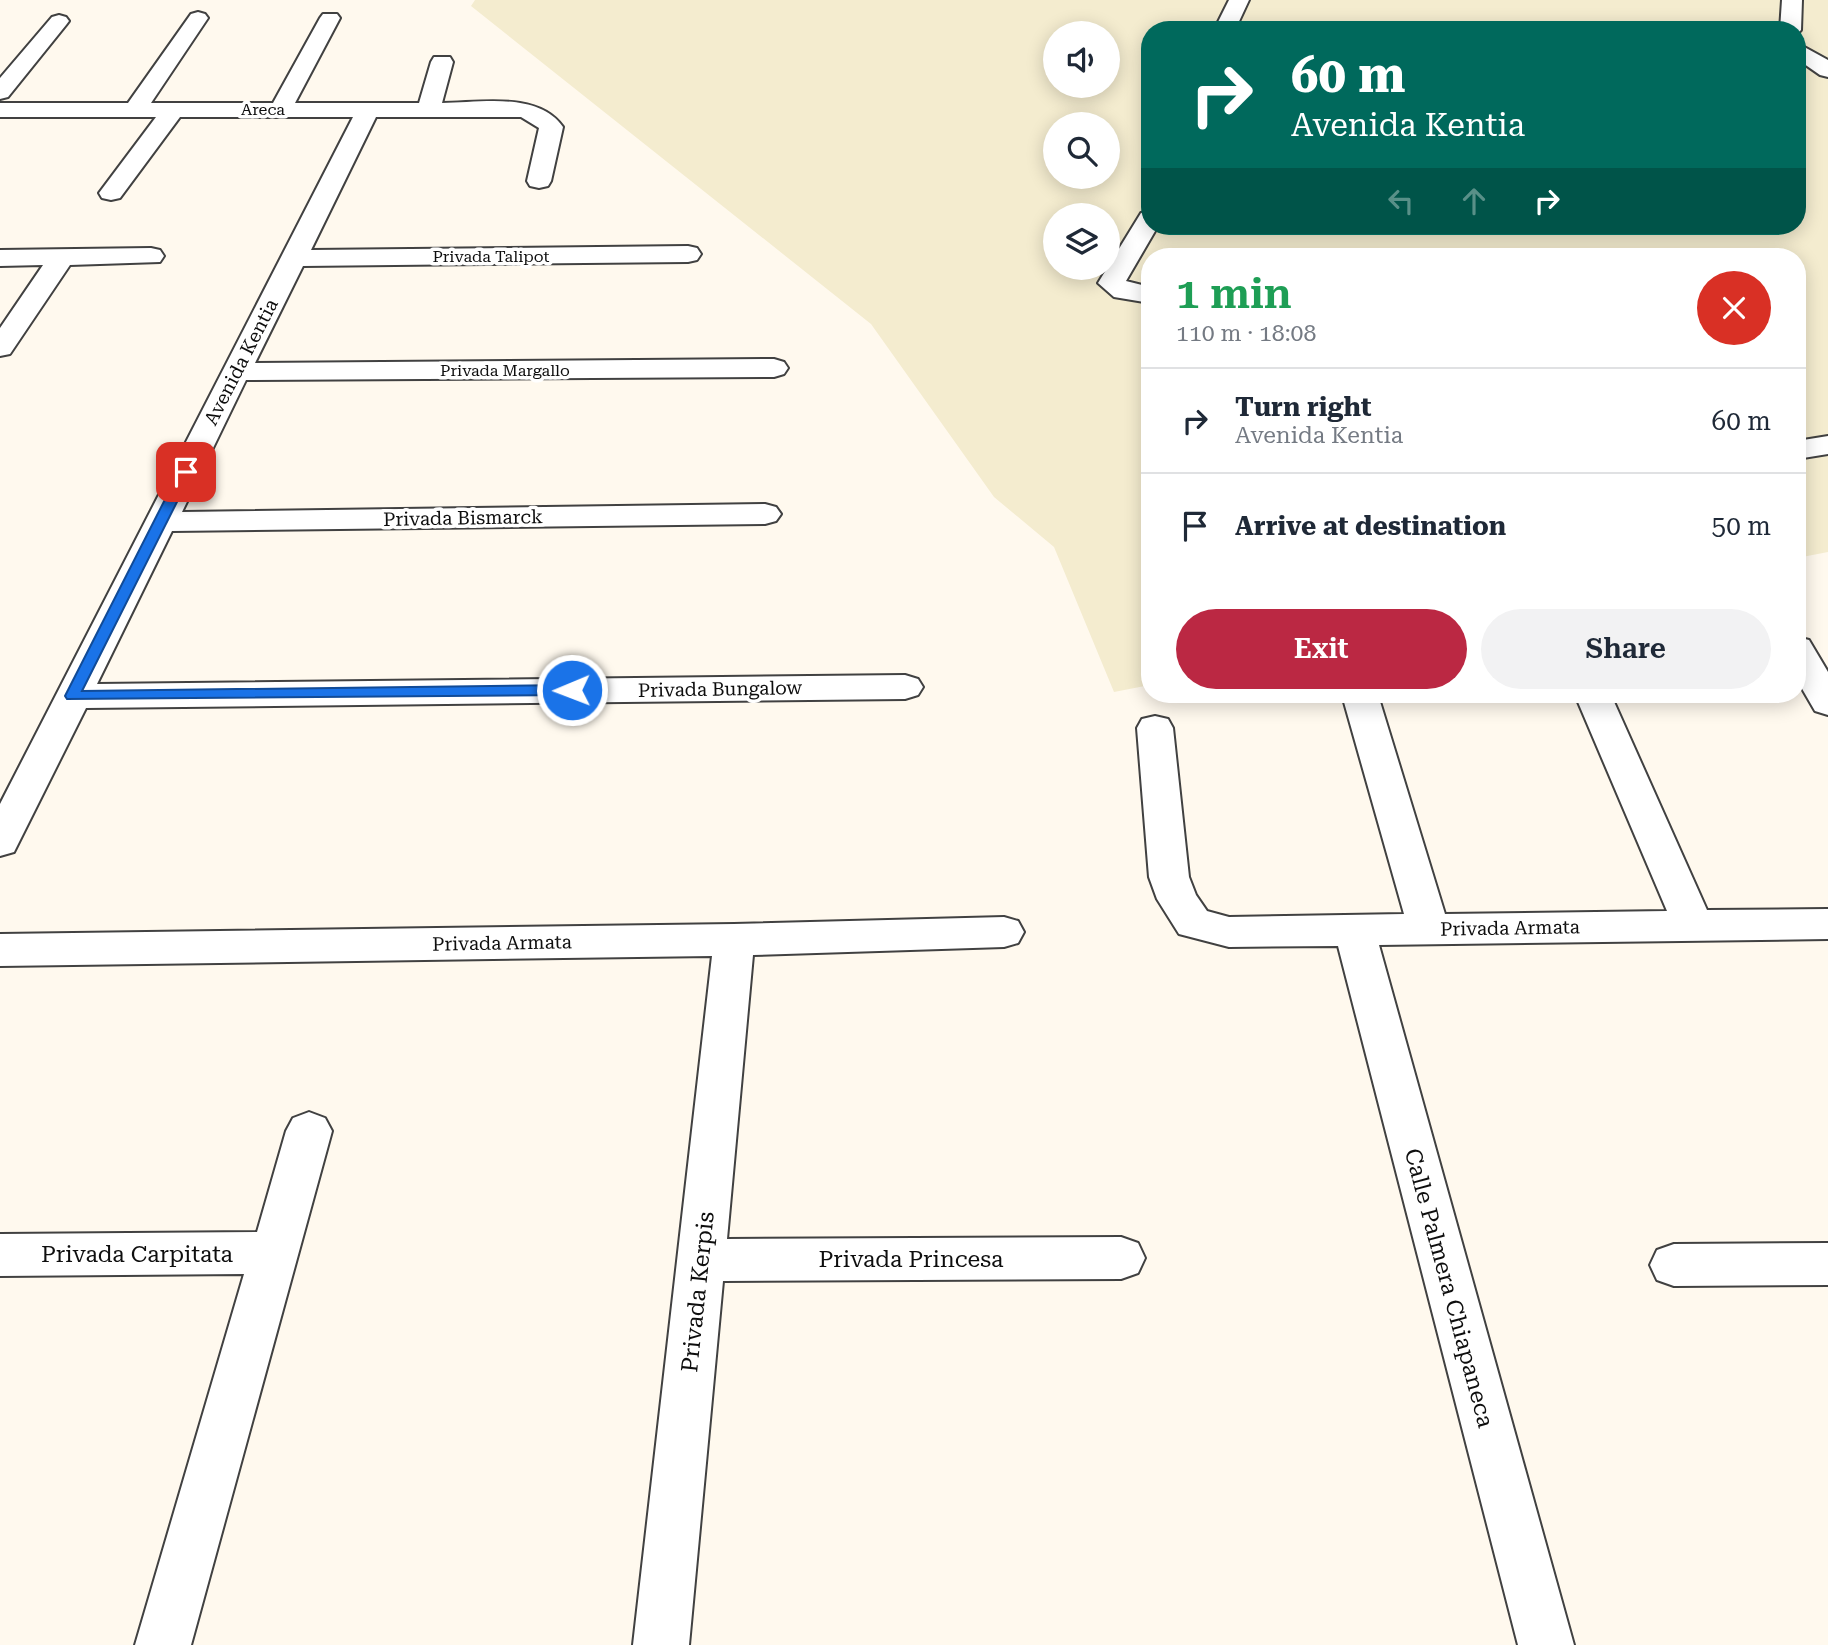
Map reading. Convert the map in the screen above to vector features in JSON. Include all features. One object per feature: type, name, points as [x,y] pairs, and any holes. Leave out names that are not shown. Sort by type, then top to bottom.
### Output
[{"type":"street","points":[[1229,21],[1240,0]]},
{"type":"street","points":[[1791,21],[1792,0]]},
{"type":"street","points":[[135,110],[198,18]]},
{"type":"street","points":[[281,109],[330,18]]},
{"type":"street","points":[[0,92],[59,21]]},
{"type":"street","points":[[1806,56],[1828,69]]},
{"type":"street","points":[[429,109],[442,62]]},
{"type":"street","name":"Avenida Kentia","points":[[0,842],[369,108]]},
{"type":"street","name":"Areca","points":[[0,110],[525,110],[541,117],[551,127],[539,181]]},
{"type":"street","points":[[111,193],[173,110]]},
{"type":"street","points":[[1141,233],[1111,282],[1124,291],[1141,294]]},
{"type":"street","name":"Privada Talipot","points":[[294,258],[688,254]]},
{"type":"street","points":[[0,258],[151,256]]},
{"type":"street","points":[[0,348],[62,257]]},
{"type":"street","name":"Privada Margallo","points":[[236,372],[774,368]]},
{"type":"street","points":[[1806,449],[1828,445]]},
{"type":"street","name":"Privada Bismarck","points":[[161,522],[765,514]]},
{"type":"street","points":[[1806,664],[1828,703]]},
{"type":"street","name":"Privada Bungalow","points":[[73,696],[905,687]]},
{"type":"street","points":[[1362,703],[1429,929]]},
{"type":"street","points":[[1596,703],[1694,926]]},
{"type":"street","name":"Privada Armata","points":[[1155,728],[1169,877],[1177,899],[1194,923],[1229,932],[1828,924]]},
{"type":"street","name":"Calle Palmera Chiapaneca","points":[[1354,931],[1546,1645]]},
{"type":"street","name":"Privada Armata","points":[[0,950],[734,940],[1004,932]]},
{"type":"street","name":"Privada Kerpis","points":[[661,1645],[734,940]]},
{"type":"street","points":[[163,1645],[309,1131]]},
{"type":"street","name":"Privada Carpitata","points":[[0,1255],[275,1253]]},
{"type":"street","name":"Privada Princesa","points":[[701,1260],[1121,1258]]},
{"type":"street","points":[[1674,1265],[1828,1264]]},
{"type":"shaded area","points":[[475,0],[1828,0],[1828,552],[1806,556],[1806,248],[1141,248],[1141,687],[1114,692],[1054,547],[994,497],[871,324],[471,6]]},
{"type":"route","points":[[186,472],[73,696],[572,690]]}]
